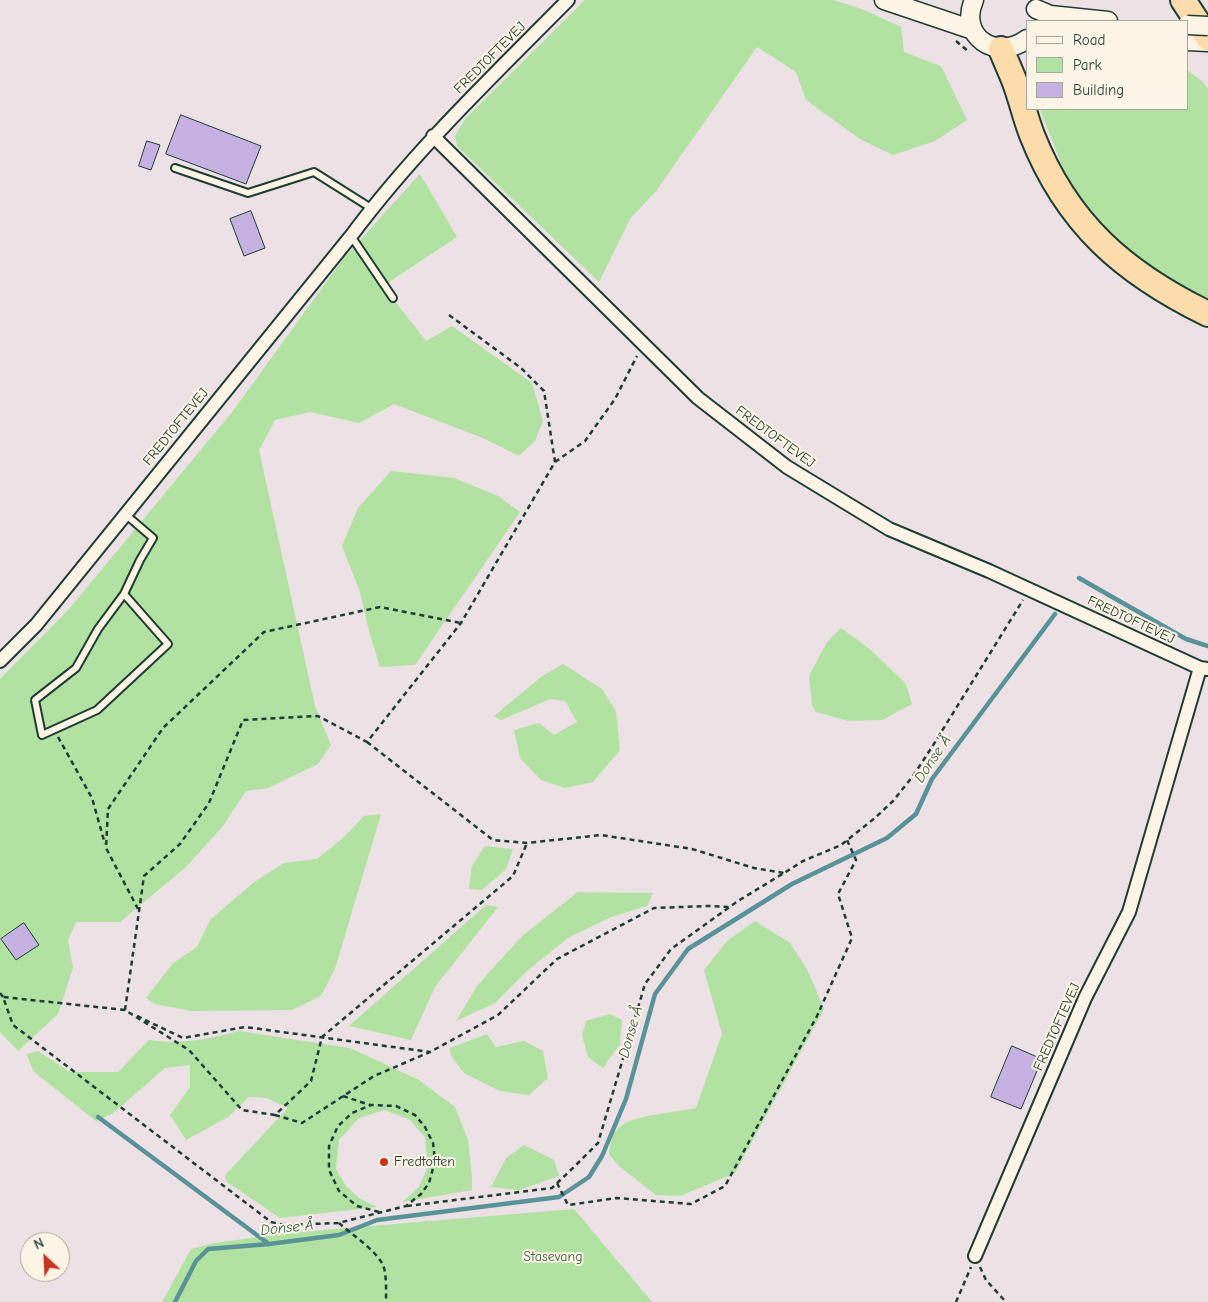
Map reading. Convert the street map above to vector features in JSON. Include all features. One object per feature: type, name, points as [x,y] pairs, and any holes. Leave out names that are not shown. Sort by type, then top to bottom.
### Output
[{"type":"highway","points":[[1183,0],[1208,38]]},
{"type":"highway","points":[[1001,49],[1014,81],[1031,134],[1046,167],[1064,199],[1084,225],[1113,254],[1141,276],[1178,299],[1208,314]]},
{"type":"street","name":"FREDTOFTEVEJ","points":[[0,661],[36,625],[351,236],[371,208],[433,136],[568,0]]},
{"type":"street","points":[[884,0],[973,30]]},
{"type":"street","points":[[974,0],[970,8],[970,19],[973,30],[984,43],[1001,49],[1010,48],[1026,40]]},
{"type":"street","points":[[1035,10],[1050,14],[1100,20]]},
{"type":"street","points":[[1188,25],[1208,26]]},
{"type":"street","points":[[1188,42],[1208,42]]},
{"type":"street","name":"FREDTOFTEVEJ","points":[[433,136],[698,398],[787,468],[889,529],[1030,589],[1204,669],[1129,912],[1085,998],[975,1256]]},
{"type":"lane","points":[[176,168],[248,193],[314,172],[371,208]]},
{"type":"lane","points":[[351,236],[393,298]]},
{"type":"lane","points":[[124,594],[168,644],[97,710],[42,735],[35,700],[76,668],[98,630],[124,594],[153,538],[126,514]]},
{"type":"path","points":[[449,315],[521,368],[544,391],[555,462]]},
{"type":"path","points":[[367,742],[461,623],[555,462],[585,441],[615,398],[643,343]]},
{"type":"path","points":[[0,993],[13,1025],[271,1222],[284,1226],[338,1223],[406,1206],[552,1188],[598,1143],[645,984],[671,949],[730,907],[803,861],[841,845],[875,818],[892,801],[913,776],[932,748],[1030,589]]},
{"type":"path","points":[[106,848],[108,809],[163,728],[264,632],[380,607],[461,623]]},
{"type":"path","points":[[125,1010],[144,876],[180,844],[209,803],[243,720],[318,716],[367,742],[493,840],[527,843],[601,835],[692,849],[754,868],[784,873]]},
{"type":"path","points":[[53,730],[92,798],[106,848],[138,909]]},
{"type":"path","points":[[557,1184],[568,1205],[617,1198],[691,1204],[725,1186],[817,1016],[852,938],[838,894],[856,860],[847,840]]},
{"type":"path","points":[[275,1115],[311,1081],[322,1037],[513,876],[527,843]]},
{"type":"path","points":[[125,1010],[189,1050],[242,1110],[275,1115],[302,1123],[374,1076],[430,1052],[498,1015],[556,959],[654,908],[730,907]]},
{"type":"path","points":[[3,998],[125,1010],[182,1038],[245,1027],[430,1052]]},
{"type":"path","points":[[343,1096],[371,1105],[396,1106],[415,1116],[426,1127],[433,1143],[435,1161],[429,1183],[421,1194],[406,1206]]},
{"type":"path","points":[[371,1105],[352,1113],[338,1126],[329,1146],[329,1170],[339,1191],[357,1206],[379,1212]]},
{"type":"path","points":[[338,1223],[383,1264],[386,1302]]},
{"type":"path","points":[[956,1302],[975,1256]]},
{"type":"path","points":[[975,1256],[986,1280],[1006,1302]]},
{"type":"green space","points":[[585,0],[833,0],[862,9],[901,27],[904,52],[941,66],[967,120],[935,141],[893,155],[860,139],[806,100],[796,72],[757,47],[656,191],[630,219],[599,282],[457,146],[455,136],[465,119]]},
{"type":"green space","points":[[1188,71],[1202,81],[1208,89],[1208,302],[1161,275],[1129,253],[1089,214],[1066,176],[1040,110],[1188,110]]},
{"type":"green space","points":[[420,174],[457,237],[383,286],[426,341],[452,326],[532,383],[543,421],[535,441],[519,456],[483,438],[394,404],[359,423],[310,412],[275,420],[259,450],[315,706],[331,745],[318,764],[268,788],[246,791],[223,826],[186,867],[120,922],[76,922],[68,940],[73,968],[58,1014],[18,1051],[0,1032],[0,679],[69,609],[233,411],[343,259]]},
{"type":"green space","points":[[391,471],[454,478],[498,496],[520,512],[415,665],[380,667],[360,592],[342,546],[358,508]]},
{"type":"green space","points":[[841,628],[871,650],[906,684],[912,704],[882,720],[848,721],[816,712],[812,705],[809,676],[827,642]]},
{"type":"green space","points":[[563,664],[602,689],[616,711],[620,750],[593,782],[565,788],[541,780],[520,758],[514,730],[539,723],[554,735],[577,722],[565,701],[550,699],[501,720],[494,716],[541,677]]},
{"type":"green space","points":[[381,814],[335,969],[321,996],[292,1010],[191,1011],[155,1004],[146,998],[173,963],[197,947],[210,920],[253,883],[284,863],[317,859],[343,838],[364,816]]},
{"type":"green space","points":[[485,846],[513,849],[506,869],[482,890],[469,889],[472,866]]},
{"type":"green space","points":[[578,892],[653,893],[647,906],[611,917],[568,938],[527,971],[495,1003],[456,1021],[477,986],[522,936]]},
{"type":"green space","points":[[486,905],[498,907],[435,987],[411,1040],[349,1026]]},
{"type":"green space","points":[[755,921],[790,943],[807,969],[824,1009],[735,1173],[680,1196],[656,1195],[620,1167],[609,1154],[612,1138],[615,1132],[627,1122],[657,1114],[696,1108],[722,1034],[704,970],[727,941]]},
{"type":"green space","points":[[610,1014],[622,1020],[620,1044],[603,1068],[588,1057],[582,1035],[586,1021]]},
{"type":"green space","points":[[239,1031],[350,1048],[419,1080],[455,1107],[468,1140],[472,1190],[402,1202],[419,1187],[428,1167],[425,1137],[409,1119],[384,1110],[359,1118],[339,1140],[336,1169],[346,1186],[359,1198],[377,1207],[280,1218],[227,1182],[225,1177],[288,1108],[267,1098],[249,1097],[228,1117],[186,1140],[170,1115],[190,1087],[190,1065],[165,1068],[113,1113],[96,1121],[33,1071],[27,1054],[38,1051],[70,1072],[118,1072],[149,1040],[172,1042],[194,1040]]},
{"type":"green space","points":[[487,1034],[496,1047],[524,1041],[543,1051],[548,1078],[529,1095],[500,1091],[464,1073],[451,1056],[450,1048]]},
{"type":"green space","points":[[524,1145],[554,1160],[559,1176],[519,1190],[491,1187],[506,1158]]},
{"type":"green space","name":"Stasevang","points":[[574,1209],[652,1302],[162,1302],[191,1249],[215,1243],[287,1233]]},
{"type":"building","points":[[181,115],[261,146],[246,184],[166,154]]},
{"type":"building","points":[[147,141],[160,145],[151,170],[139,166]]},
{"type":"building","points":[[251,211],[265,248],[244,256],[230,219]]},
{"type":"building","points":[[24,923],[39,945],[16,960],[1,939]]},
{"type":"building","points":[[1012,1046],[1042,1059],[1021,1109],[991,1097]]},
{"type":"waterway","name":"Donse Å","points":[[1079,578],[1186,639],[1208,646]]},
{"type":"waterway","name":"Donse Å","points":[[175,1302],[196,1261],[208,1249],[269,1244],[339,1235],[377,1220],[559,1197],[589,1177],[602,1156],[626,1099],[655,994],[688,949],[792,884],[887,838],[916,814],[932,779],[1055,614]]},
{"type":"waterway","points":[[98,1117],[269,1244]]},
{"type":"place","name":"Fredtoften","points":[[384,1162]]}]
